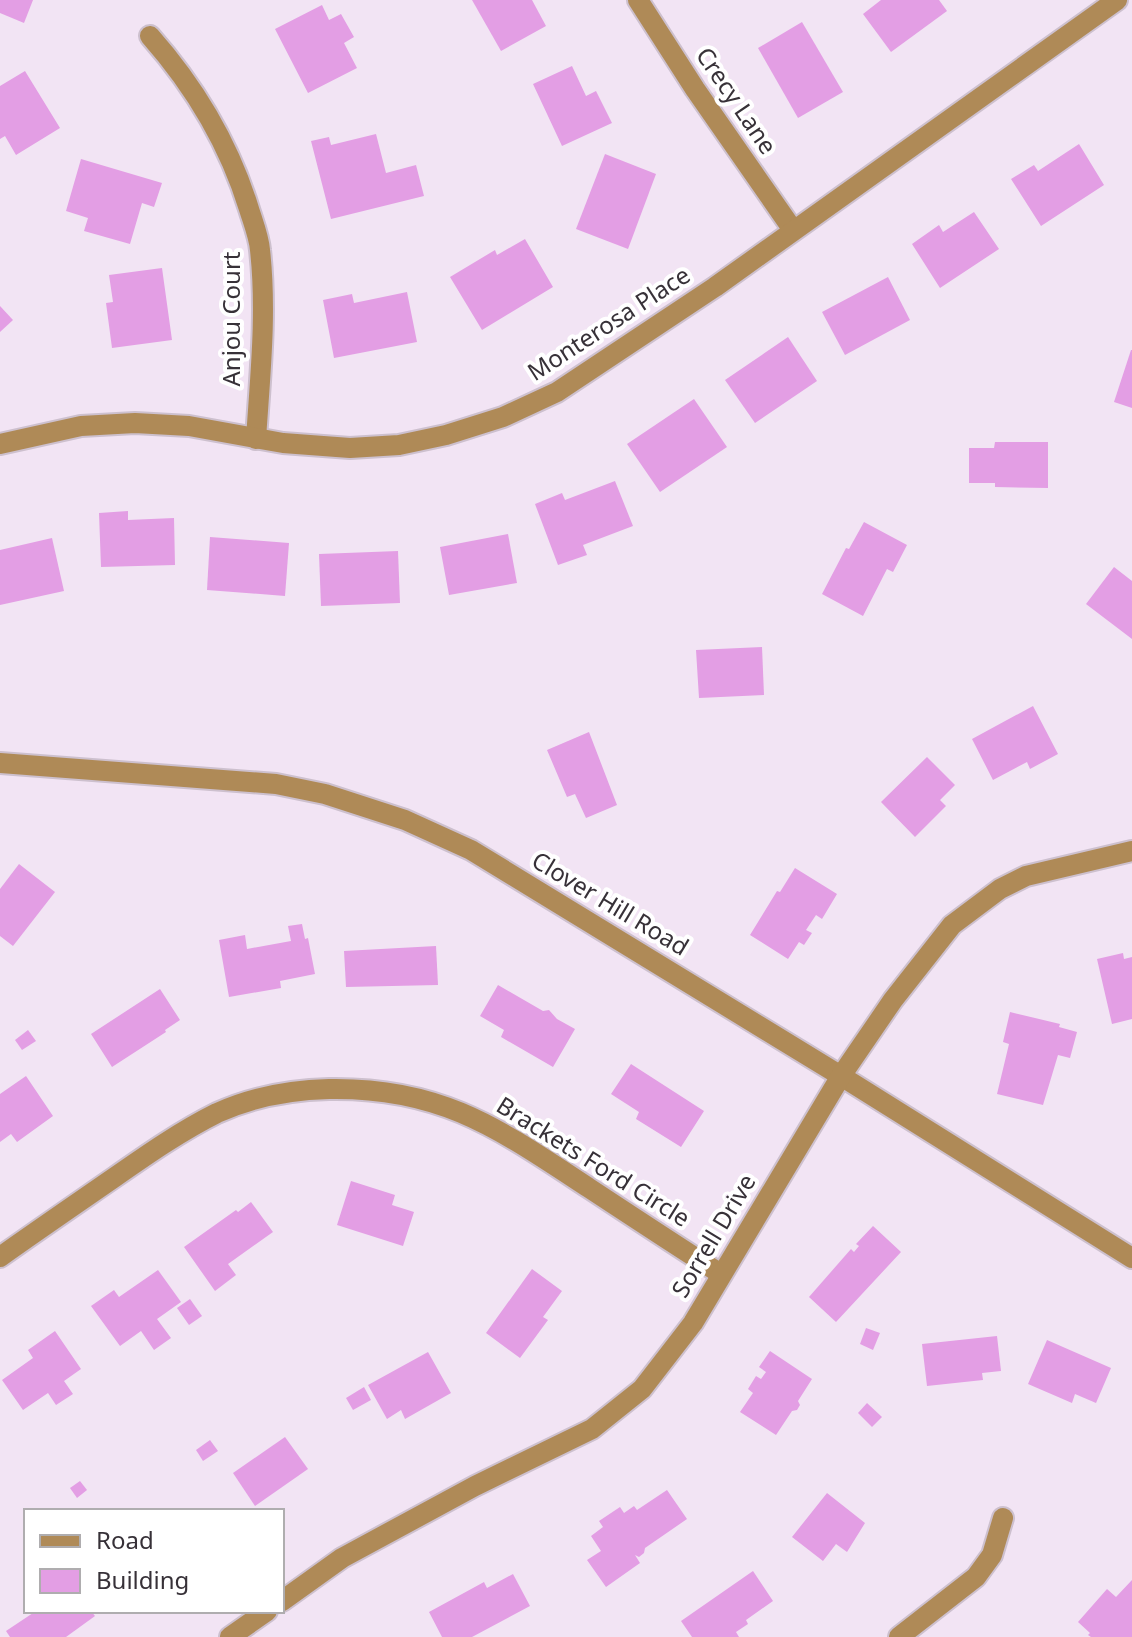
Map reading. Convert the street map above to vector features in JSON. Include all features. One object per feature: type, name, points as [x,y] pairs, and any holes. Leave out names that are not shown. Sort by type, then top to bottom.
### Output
[{"type":"street","name":"Crecy Lane","points":[[638,0],[695,89],[793,230]]},
{"type":"street","name":"Monterosa Place","points":[[0,444],[81,426],[135,423],[189,426],[256,439],[350,448],[399,445],[446,435],[503,417],[557,392],[715,287],[1117,0]]},
{"type":"street","name":"Anjou Court","points":[[150,36],[173,61],[221,139],[240,181],[260,247],[262,352],[256,439]]},
{"type":"street","name":"Clover Hill Road","points":[[0,763],[276,784],[325,794],[405,820],[471,850],[1132,1258]]},
{"type":"street","name":"Sorrell Drive","points":[[284,1600],[342,1558],[475,1486],[592,1429],[642,1389],[693,1323],[841,1076],[893,1000],[952,925],[1000,889],[1026,876],[1132,851]]},
{"type":"street","name":"Brackets Ford Circle","points":[[0,1257],[172,1138],[218,1113],[258,1098],[312,1089],[358,1089],[396,1092],[436,1102],[510,1136],[721,1274]]},
{"type":"street","points":[[899,1637],[976,1577],[992,1555],[1003,1518]]},
{"type":"street","points":[[230,1637],[264,1613]]},
{"type":"building","points":[[0,0],[33,0],[24,23],[0,13]]},
{"type":"building","points":[[472,0],[532,0],[546,26],[501,51]]},
{"type":"building","points":[[881,0],[939,0],[947,11],[891,52],[863,14]]},
{"type":"building","points":[[322,5],[329,20],[341,14],[354,37],[344,43],[357,68],[308,93],[275,29]]},
{"type":"building","points":[[802,22],[843,92],[798,118],[758,48]]},
{"type":"building","points":[[572,66],[586,96],[596,91],[612,123],[562,146],[533,84]]},
{"type":"building","points":[[25,71],[60,128],[16,155],[5,136],[0,139],[0,86]]},
{"type":"building","points":[[376,134],[386,173],[416,165],[424,196],[331,219],[311,141],[329,137],[331,145]]},
{"type":"building","points":[[1079,144],[1104,185],[1041,226],[1011,179],[1034,165],[1038,171]]},
{"type":"building","points":[[605,154],[656,174],[628,249],[576,229]]},
{"type":"building","points":[[81,159],[162,183],[154,207],[142,203],[130,244],[84,231],[88,218],[66,211]]},
{"type":"building","points":[[974,212],[999,249],[940,288],[912,244],[939,225],[943,232]]},
{"type":"building","points":[[525,239],[553,287],[482,330],[450,277],[495,250],[497,255]]},
{"type":"building","points":[[162,268],[172,340],[112,348],[106,303],[113,302],[109,275]]},
{"type":"building","points":[[888,277],[910,320],[845,355],[822,312]]},
{"type":"building","points":[[407,292],[417,342],[334,358],[323,300],[352,294],[354,303]]},
{"type":"building","points":[[0,306],[13,320],[0,332]]},
{"type":"building","points":[[788,337],[817,381],[755,423],[725,380]]},
{"type":"building","points":[[1132,350],[1132,408],[1114,402]]},
{"type":"building","points":[[694,399],[727,447],[660,492],[627,444]]},
{"type":"building","points":[[995,442],[1048,442],[1048,488],[969,483],[969,448],[994,448]]},
{"type":"building","points":[[615,481],[633,526],[583,545],[587,555],[558,565],[535,504],[562,493],[565,500]]},
{"type":"building","points":[[128,511],[128,520],[174,518],[175,565],[101,567],[99,513]]},
{"type":"building","points":[[864,522],[907,545],[893,572],[887,569],[863,616],[822,594],[846,548],[849,549]]},
{"type":"building","points":[[508,534],[517,583],[449,595],[440,547]]},
{"type":"building","points":[[210,537],[289,543],[285,596],[207,590]]},
{"type":"building","points":[[52,538],[64,591],[0,605],[0,550]]},
{"type":"building","points":[[398,551],[400,603],[321,606],[319,554]]},
{"type":"building","points":[[1114,567],[1132,581],[1132,639],[1086,604]]},
{"type":"building","points":[[762,647],[764,695],[699,698],[696,650]]},
{"type":"building","points":[[1033,706],[1058,754],[1030,769],[1027,762],[993,780],[972,739]]},
{"type":"building","points":[[589,732],[617,805],[586,818],[575,794],[567,797],[547,750]]},
{"type":"building","points":[[927,757],[955,785],[940,800],[946,806],[915,837],[881,802]]},
{"type":"building","points":[[19,864],[55,892],[13,946],[0,936],[0,889]]},
{"type":"building","points":[[795,868],[837,894],[822,919],[816,915],[806,930],[812,933],[804,945],[799,942],[788,959],[750,935]]},
{"type":"building","points":[[302,924],[315,974],[280,981],[281,988],[229,997],[219,940],[245,935],[247,949],[291,941],[288,926]]},
{"type":"building","points":[[436,946],[438,985],[346,987],[344,951]]},
{"type":"building","points":[[1123,953],[1124,959],[1132,957],[1132,1019],[1112,1024],[1097,959]]},
{"type":"building","points":[[498,985],[543,1011],[549,1010],[557,1019],[575,1029],[553,1067],[501,1037],[504,1030],[480,1016]]},
{"type":"building","points":[[160,989],[180,1020],[112,1067],[91,1034]]},
{"type":"building","points":[[1010,1012],[1060,1024],[1059,1027],[1077,1032],[1070,1058],[1058,1055],[1043,1105],[997,1094],[1009,1044],[1003,1042]]},
{"type":"building","points":[[28,1030],[36,1041],[22,1050],[15,1040]]},
{"type":"building","points":[[631,1064],[704,1111],[681,1147],[636,1119],[639,1112],[611,1094]]},
{"type":"building","points":[[26,1076],[53,1116],[17,1142],[11,1134],[0,1142],[0,1094]]},
{"type":"building","points":[[351,1181],[395,1195],[392,1205],[414,1212],[403,1246],[337,1225]]},
{"type":"building","points":[[251,1202],[273,1232],[228,1264],[236,1275],[215,1291],[184,1247]]},
{"type":"building","points":[[873,1226],[901,1252],[836,1322],[809,1297],[851,1249],[854,1252],[859,1246],[856,1244]]},
{"type":"building","points":[[532,1269],[562,1291],[543,1317],[548,1320],[520,1358],[486,1333]]},
{"type":"building","points":[[158,1270],[181,1302],[157,1319],[171,1338],[154,1350],[141,1331],[120,1346],[91,1306],[114,1290],[119,1297]]},
{"type":"building","points":[[190,1299],[202,1316],[189,1325],[177,1308]]},
{"type":"building","points":[[866,1328],[880,1333],[873,1350],[860,1344]]},
{"type":"building","points":[[55,1331],[81,1369],[64,1381],[73,1394],[56,1405],[48,1393],[23,1410],[2,1380],[33,1358],[28,1350]]},
{"type":"building","points":[[997,1336],[1001,1371],[982,1373],[983,1380],[927,1386],[922,1344]]},
{"type":"building","points":[[1047,1340],[1111,1368],[1096,1403],[1075,1394],[1072,1403],[1028,1384]]},
{"type":"building","points":[[770,1351],[812,1379],[798,1401],[800,1405],[797,1410],[792,1411],[776,1435],[740,1412],[753,1393],[748,1389],[756,1376],[761,1379],[766,1372],[759,1367]]},
{"type":"building","points":[[428,1352],[451,1393],[405,1419],[401,1410],[387,1419],[368,1385]]},
{"type":"building","points":[[364,1387],[371,1400],[353,1410],[346,1398]]},
{"type":"building","points":[[867,1403],[882,1417],[872,1427],[858,1413]]},
{"type":"building","points":[[285,1437],[308,1469],[255,1506],[233,1473]]},
{"type":"building","points":[[210,1440],[218,1451],[203,1461],[196,1450]]},
{"type":"building","points":[[80,1481],[87,1490],[77,1498],[70,1488]]},
{"type":"building","points":[[667,1490],[687,1519],[645,1548],[639,1557],[635,1555],[640,1563],[606,1587],[587,1560],[601,1551],[591,1536],[603,1527],[599,1521],[620,1507],[624,1513],[634,1506],[637,1510]]},
{"type":"building","points":[[827,1493],[865,1523],[847,1552],[836,1544],[823,1561],[792,1537]]},
{"type":"building","points":[[753,1571],[773,1601],[746,1620],[748,1624],[736,1632],[739,1637],[692,1637],[681,1621]]},
{"type":"building","points":[[513,1574],[530,1606],[472,1637],[442,1637],[429,1612],[484,1582],[487,1588]]},
{"type":"building","points":[[1132,1580],[1132,1637],[1088,1635],[1090,1633],[1078,1622],[1107,1589],[1116,1597]]},
{"type":"building","points":[[33,1613],[93,1613],[95,1616],[66,1637],[10,1637],[6,1631]]}]
